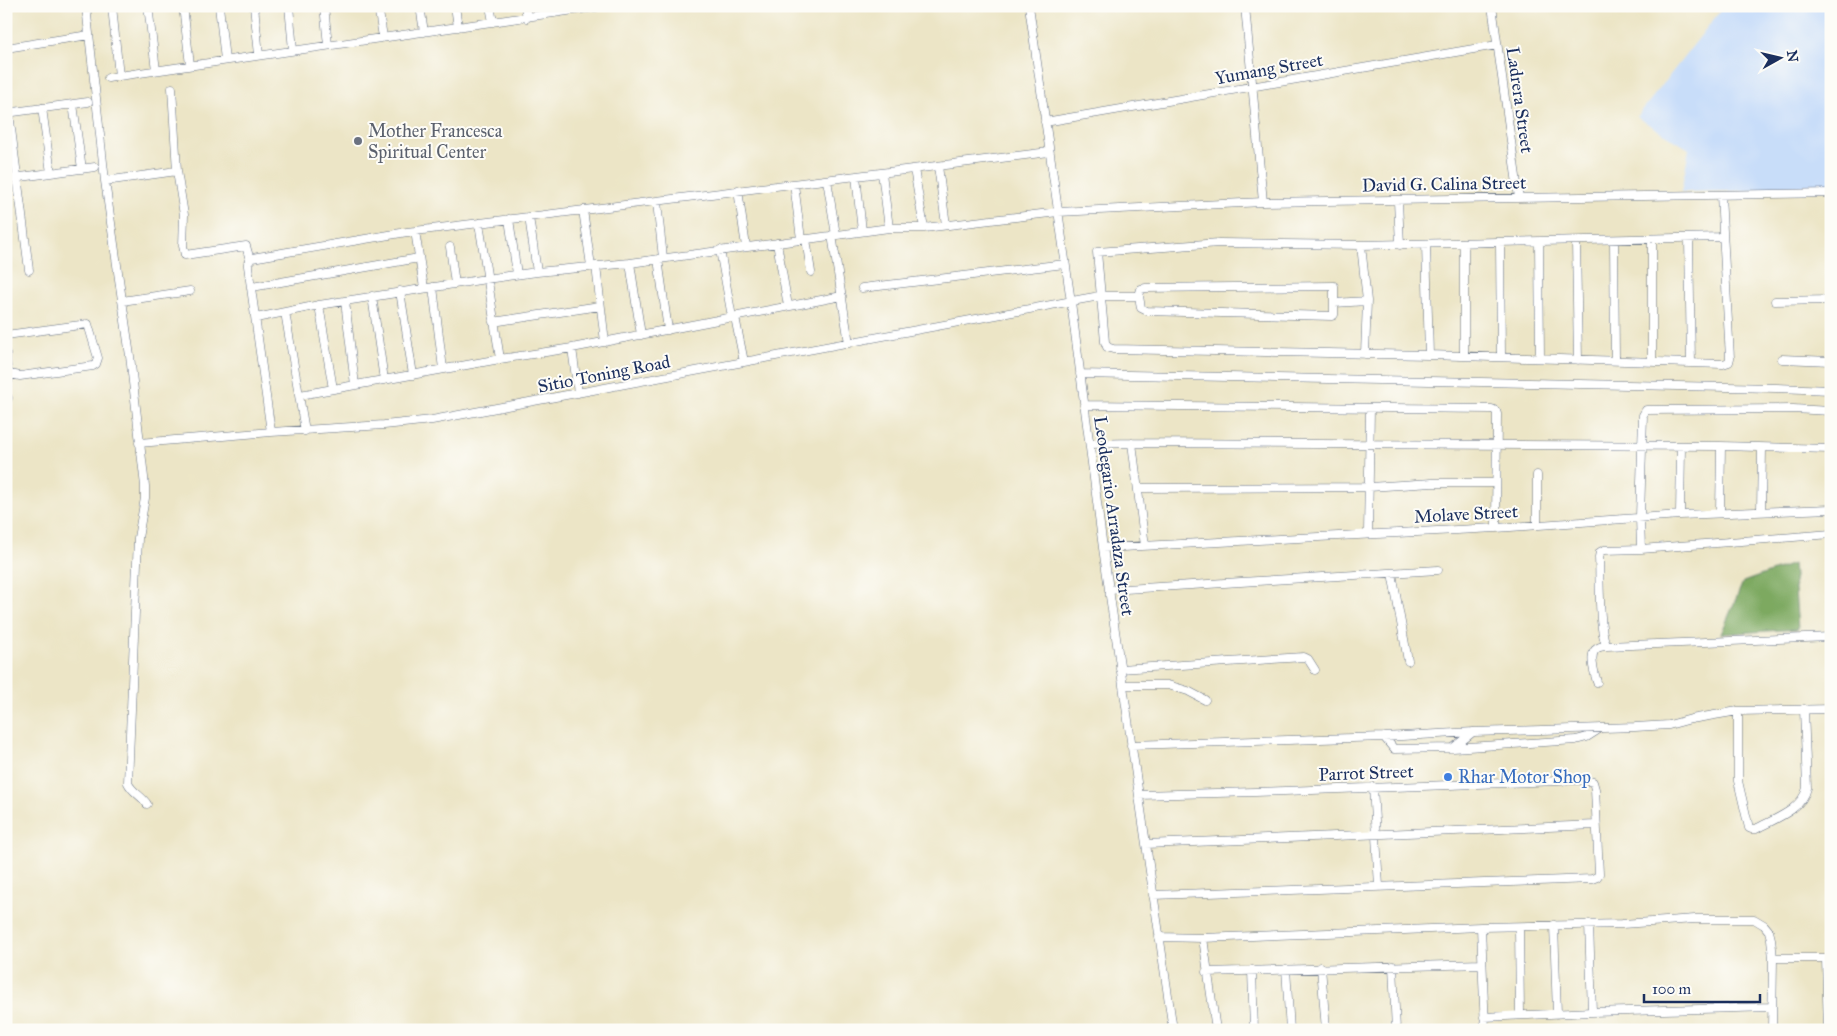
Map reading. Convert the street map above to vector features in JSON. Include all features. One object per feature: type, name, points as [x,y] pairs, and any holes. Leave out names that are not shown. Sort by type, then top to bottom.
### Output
[{"type":"street","points":[[86,6],[105,180],[130,356],[144,498],[138,538],[128,783],[148,804]]},
{"type":"street","points":[[112,6],[119,76]]},
{"type":"street","points":[[148,6],[156,70]]},
{"type":"street","points":[[183,6],[190,65]]},
{"type":"street","points":[[219,6],[225,60]]},
{"type":"street","points":[[254,6],[259,55]]},
{"type":"street","points":[[289,6],[293,50]]},
{"type":"street","points":[[324,6],[328,45]]},
{"type":"street","points":[[378,6],[383,37]]},
{"type":"street","points":[[420,6],[424,32]]},
{"type":"street","points":[[455,6],[458,27]]},
{"type":"street","points":[[490,6],[493,22]]},
{"type":"street","points":[[525,6],[527,18]]},
{"type":"street","name":"Leodegario Arradaza Street","points":[[1029,6],[1120,669],[1173,1030]]},
{"type":"street","points":[[1245,6],[1263,202]]},
{"type":"street","name":"Ladrera Street","points":[[1492,6],[1519,198]]},
{"type":"street","points":[[108,78],[383,37],[527,18],[560,9],[598,7]]},
{"type":"street","points":[[6,48],[89,35]]},
{"type":"street","name":"Yumang Street","points":[[1045,122],[1498,45]]},
{"type":"street","points":[[172,88],[177,171],[184,215],[183,246],[185,255],[246,246],[250,260],[248,266],[271,432]]},
{"type":"street","points":[[29,270],[8,113],[88,102]]},
{"type":"street","points":[[74,104],[82,169]]},
{"type":"street","points":[[42,108],[51,173]]},
{"type":"street","points":[[250,260],[262,256],[415,230],[657,202],[738,190],[1049,152]]},
{"type":"street","points":[[938,166],[946,225]]},
{"type":"street","points":[[6,179],[95,167]]},
{"type":"street","points":[[914,169],[924,228]]},
{"type":"street","points":[[105,180],[177,171]]},
{"type":"street","points":[[882,173],[889,228]]},
{"type":"street","points":[[856,176],[862,231]]},
{"type":"street","points":[[827,180],[849,343]]},
{"type":"street","points":[[794,184],[803,239],[811,272]]},
{"type":"street","points":[[738,190],[746,247]]},
{"type":"street","name":"David G. Calina Street","points":[[256,318],[400,291],[517,274],[630,263],[862,231],[889,228],[924,228],[1058,212],[1263,202],[1831,193]]},
{"type":"street","points":[[1721,195],[1730,358],[1729,362],[1723,364],[1429,355],[1113,349],[1107,347],[1105,342],[1097,252],[1219,243],[1398,245],[1722,237]]},
{"type":"street","points":[[1396,201],[1398,245]]},
{"type":"street","points":[[657,202],[668,330]]},
{"type":"street","points":[[583,210],[594,266],[605,342]]},
{"type":"street","points":[[529,217],[537,272]]},
{"type":"street","points":[[509,219],[517,274]]},
{"type":"street","points":[[479,223],[486,279],[500,359]]},
{"type":"street","points":[[415,230],[424,288]]},
{"type":"street","points":[[1652,239],[1652,361]]},
{"type":"street","points":[[1689,239],[1691,363]]},
{"type":"street","points":[[1614,240],[1614,360]]},
{"type":"street","points":[[1576,241],[1578,360]]},
{"type":"street","points":[[777,242],[788,306]]},
{"type":"street","points":[[1539,242],[1540,358]]},
{"type":"street","points":[[1500,243],[1501,357]]},
{"type":"street","points":[[1426,244],[1429,355]]},
{"type":"street","points":[[1464,244],[1464,356]]},
{"type":"street","points":[[1361,245],[1367,301],[1365,354]]},
{"type":"street","points":[[450,247],[455,284]]},
{"type":"street","points":[[720,250],[744,362]]},
{"type":"street","points":[[252,286],[419,258]]},
{"type":"street","points":[[630,263],[641,335]]},
{"type":"street","points":[[862,288],[1065,264]]},
{"type":"street","points":[[1334,286],[1334,315],[1142,310],[1139,296],[1141,289],[1146,288],[1334,286]]},
{"type":"street","points":[[433,287],[443,369]]},
{"type":"street","points":[[122,301],[190,291]]},
{"type":"street","points":[[400,291],[413,375]]},
{"type":"street","points":[[372,296],[384,380]]},
{"type":"street","points":[[300,395],[605,342],[842,296]]},
{"type":"street","name":"Sitio Toning Road","points":[[139,443],[432,420],[1100,296],[1139,296]]},
{"type":"street","points":[[1775,301],[1831,300]]},
{"type":"street","points":[[345,301],[355,385]]},
{"type":"street","points":[[1334,302],[1367,301]]},
{"type":"street","points":[[319,305],[334,389]]},
{"type":"street","points":[[493,322],[600,306]]},
{"type":"street","points":[[286,312],[305,431]]},
{"type":"street","points":[[6,335],[88,324],[98,358],[93,366],[20,376],[10,374],[7,370],[6,353]]},
{"type":"street","points":[[572,348],[578,393]]},
{"type":"street","points":[[1782,359],[1831,361]]},
{"type":"street","points":[[6,388],[10,374]]},
{"type":"street","points":[[1080,374],[1831,390]]},
{"type":"street","points":[[1084,405],[1492,409],[1497,414],[1496,528]]},
{"type":"street","points":[[1368,534],[1370,408]]},
{"type":"street","points":[[1641,549],[1640,518],[1644,411],[1649,409],[1793,409],[1831,412]]},
{"type":"street","points":[[1132,443],[1145,546]]},
{"type":"street","points":[[1090,444],[1721,446],[1831,449]]},
{"type":"street","points":[[1720,512],[1721,446]]},
{"type":"street","points":[[1680,515],[1681,447]]},
{"type":"street","points":[[1761,511],[1762,448]]},
{"type":"street","points":[[1537,475],[1537,525]]},
{"type":"street","points":[[1138,488],[1369,487],[1440,482],[1496,483]]},
{"type":"street","name":"Molave Street","points":[[1103,548],[1496,528],[1720,512],[1831,509]]},
{"type":"street","points":[[1607,646],[1604,642],[1602,625],[1599,553],[1604,550],[1641,549],[1831,534]]},
{"type":"street","points":[[1109,590],[1438,570]]},
{"type":"street","points":[[1392,573],[1408,661]]},
{"type":"street","points":[[1597,682],[1594,672],[1594,653],[1600,647],[1831,637]]},
{"type":"street","points":[[1120,669],[1304,657],[1308,659],[1315,670]]},
{"type":"street","points":[[1123,685],[1168,685],[1188,691],[1204,700]]},
{"type":"street","points":[[1738,711],[1738,781],[1749,828],[1752,830],[1800,803],[1805,796],[1807,780],[1804,709]]},
{"type":"street","points":[[1131,745],[1669,725],[1691,719],[1738,711],[1831,709]]},
{"type":"street","points":[[1581,728],[1589,736]]},
{"type":"street","points":[[1384,736],[1394,748],[1453,748],[1584,738],[1601,728]]},
{"type":"street","points":[[1453,748],[1474,732]]},
{"type":"street","points":[[1412,749],[1421,734]]},
{"type":"street","name":"Parrot Street","points":[[1139,795],[1584,780],[1593,782],[1595,789],[1596,825]]},
{"type":"street","points":[[1373,787],[1379,886]]},
{"type":"street","points":[[1146,844],[1596,825],[1599,874],[1592,879],[1153,895]]},
{"type":"street","points":[[1159,937],[1203,938],[1481,927],[1622,924],[1695,919],[1754,919],[1764,925],[1769,931],[1773,958],[1772,1030]]},
{"type":"street","points":[[1589,924],[1592,1012]]},
{"type":"street","points":[[1554,925],[1557,1014]]},
{"type":"street","points":[[1481,927],[1484,1030]]},
{"type":"street","points":[[1518,927],[1520,1015]]},
{"type":"street","points":[[1203,938],[1206,972],[1216,1030]]},
{"type":"street","points":[[1773,958],[1828,958],[1828,1030]]},
{"type":"street","points":[[1206,972],[1321,967],[1482,964]]},
{"type":"street","points":[[1393,966],[1396,1030]]},
{"type":"street","points":[[1321,967],[1326,1030]]},
{"type":"street","points":[[1286,969],[1290,1030]]},
{"type":"street","points":[[1252,970],[1254,1030]]},
{"type":"street","points":[[1484,1017],[1772,1007]]},
{"type":"shaded area","points":[[1724,6],[1831,6],[1831,189],[1681,192],[1689,149],[1637,117]]},
{"type":"green space","points":[[1793,564],[1798,629],[1721,634],[1743,582]]},
{"type":"place","name":"Mother Francesca Spiritual Center","points":[[358,141]]},
{"type":"place","name":"Rhar Motor Shop","points":[[1448,777]]}]
